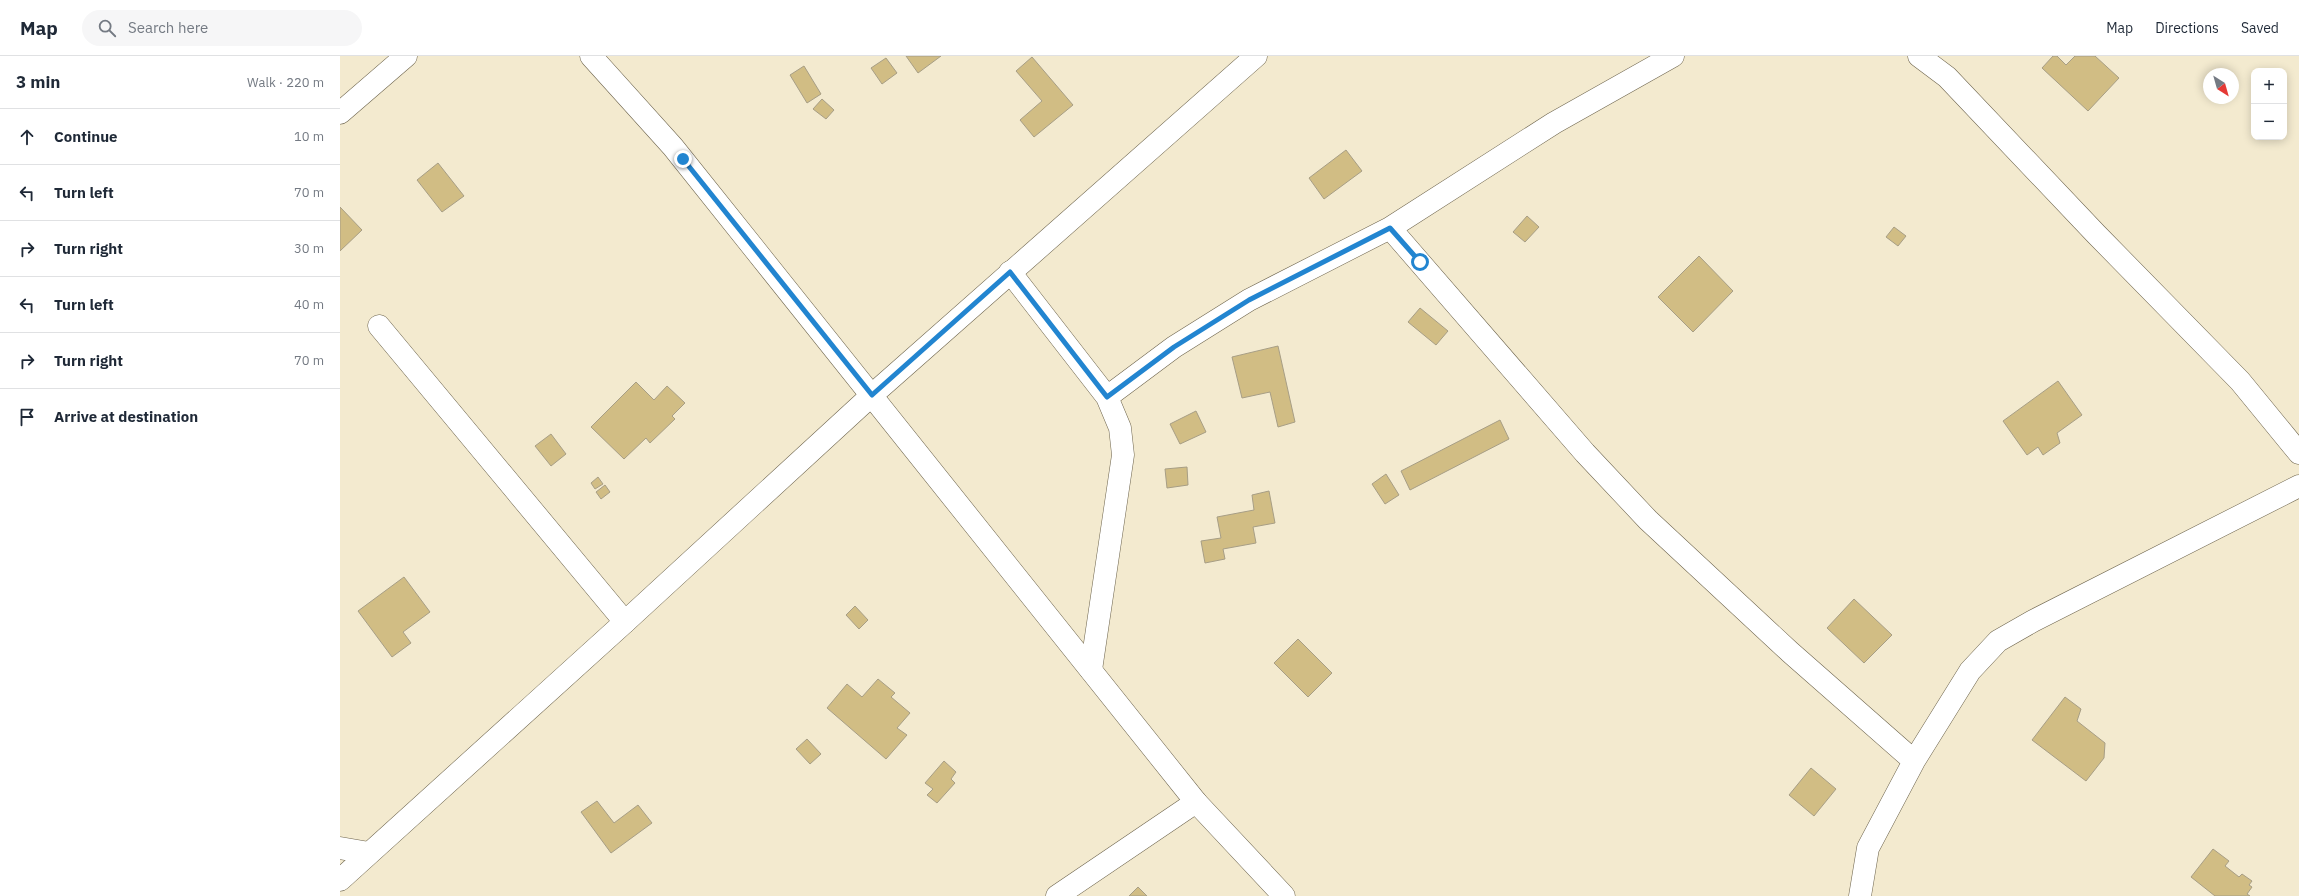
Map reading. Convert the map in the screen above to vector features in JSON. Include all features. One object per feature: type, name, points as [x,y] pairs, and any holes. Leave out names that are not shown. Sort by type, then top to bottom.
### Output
[{"type":"street","points":[[340,113],[406,56]]},
{"type":"street","points":[[591,56],[673,147],[1196,802],[1284,896]]},
{"type":"street","points":[[340,880],[625,622],[872,395],[1256,56]]},
{"type":"street","points":[[1107,397],[1174,347],[1249,300],[1390,228],[1554,123],[1673,56]]},
{"type":"street","points":[[1920,56],[1947,77],[2096,234],[2240,381],[2299,453]]},
{"type":"street","points":[[1390,228],[1585,453],[1648,520],[1790,652],[1914,761]]},
{"type":"street","points":[[1010,272],[1107,397],[1120,428],[1123,455],[1091,670]]},
{"type":"street","points":[[379,326],[625,622]]},
{"type":"street","points":[[1860,896],[1868,848],[1914,761],[1970,671],[1998,641],[2040,617],[2299,486]]},
{"type":"street","points":[[1057,896],[1196,802]]},
{"type":"street","points":[[340,848],[370,853]]},
{"type":"building","points":[[906,56],[941,56],[918,73]]},
{"type":"building","points":[[2053,56],[2057,56],[2066,65],[2075,56],[2095,56],[2119,78],[2088,111],[2042,68]]},
{"type":"building","points":[[1032,57],[1073,105],[1034,137],[1020,120],[1042,101],[1016,71]]},
{"type":"building","points":[[886,58],[897,73],[882,84],[871,68]]},
{"type":"building","points":[[804,66],[821,94],[807,103],[790,75]]},
{"type":"building","points":[[822,99],[834,110],[826,119],[813,109]]},
{"type":"building","points":[[1346,150],[1362,171],[1324,199],[1309,178]]},
{"type":"building","points":[[438,163],[464,196],[442,212],[417,180]]},
{"type":"building","points":[[340,207],[362,230],[340,251]]},
{"type":"building","points":[[1527,216],[1539,227],[1525,242],[1513,232]]},
{"type":"building","points":[[1894,227],[1906,236],[1898,246],[1886,237]]},
{"type":"building","points":[[1699,256],[1733,291],[1693,332],[1658,297]]},
{"type":"building","points":[[1420,308],[1448,331],[1436,345],[1408,322]]},
{"type":"building","points":[[1278,346],[1295,422],[1278,427],[1270,392],[1242,398],[1232,357]]},
{"type":"building","points":[[2058,381],[2082,415],[2057,433],[2060,443],[2043,455],[2038,447],[2027,455],[2003,421]]},
{"type":"building","points":[[636,382],[654,400],[667,386],[685,403],[672,416],[675,419],[650,443],[646,438],[624,459],[591,427]]},
{"type":"building","points":[[1196,411],[1206,432],[1180,444],[1170,424]]},
{"type":"building","points":[[1500,420],[1509,439],[1410,490],[1401,471]]},
{"type":"building","points":[[551,434],[566,454],[551,466],[535,446]]},
{"type":"building","points":[[1187,467],[1188,485],[1167,488],[1165,469]]},
{"type":"building","points":[[1386,474],[1399,495],[1385,504],[1372,484]]},
{"type":"building","points":[[598,477],[603,484],[595,489],[591,483]]},
{"type":"building","points":[[605,485],[610,492],[601,499],[596,492]]},
{"type":"building","points":[[1269,491],[1275,523],[1253,527],[1256,543],[1223,549],[1225,559],[1205,563],[1201,541],[1221,538],[1217,517],[1254,510],[1252,495]]},
{"type":"building","points":[[404,577],[430,612],[403,632],[411,643],[392,657],[358,611]]},
{"type":"building","points":[[1854,599],[1892,635],[1864,663],[1827,628]]},
{"type":"building","points":[[855,606],[868,620],[859,629],[846,615]]},
{"type":"building","points":[[1298,639],[1332,673],[1308,697],[1274,663]]},
{"type":"building","points":[[878,679],[895,693],[891,697],[910,713],[897,728],[907,735],[886,759],[827,708],[847,684],[862,697]]},
{"type":"building","points":[[2065,697],[2081,709],[2077,721],[2105,743],[2104,758],[2086,781],[2032,740]]},
{"type":"building","points":[[807,739],[821,754],[810,764],[796,749]]},
{"type":"building","points":[[944,761],[956,772],[951,779],[955,783],[937,803],[927,795],[933,789],[925,783]]},
{"type":"building","points":[[1811,768],[1836,789],[1814,816],[1789,795]]},
{"type":"building","points":[[597,801],[614,823],[638,805],[652,823],[611,853],[581,812]]},
{"type":"building","points":[[2213,849],[2229,861],[2225,866],[2239,877],[2242,874],[2252,881],[2249,885],[2252,887],[2247,894],[2250,896],[2215,896],[2191,877]]},
{"type":"building","points":[[1138,887],[1147,896],[1129,896]]},
{"type":"route","points":[[683,159],[872,395],[1010,272],[1107,397],[1174,347],[1249,300],[1390,228],[1420,262]]}]
